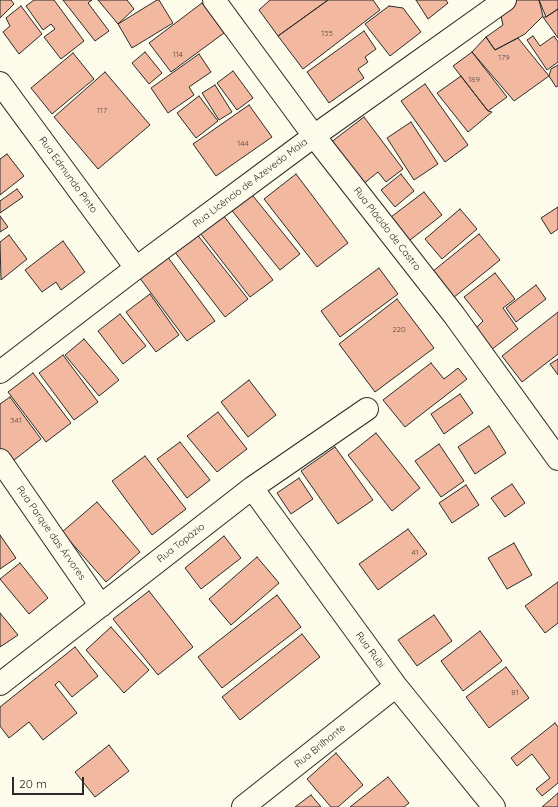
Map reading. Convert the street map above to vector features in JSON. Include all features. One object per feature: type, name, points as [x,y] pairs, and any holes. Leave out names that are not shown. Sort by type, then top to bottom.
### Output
[{"type":"street","name":"Rua Plácido de Castro","points":[[214,0],[314,136],[454,315],[558,459]]},
{"type":"street","name":"Rua Licêncio de Azevedo Maia","points":[[0,372],[136,268],[314,136],[505,0]]},
{"type":"street","name":"Rua Edmundo Pinto","points":[[0,83],[136,268]]},
{"type":"street","name":"Rua Topázio","points":[[0,684],[252,488],[367,408]]},
{"type":"street","name":"Rua Parque das Árvores","points":[[0,460],[101,606]]},
{"type":"street","name":"Rua Rubi","points":[[252,488],[396,686],[494,807]]},
{"type":"street","name":"Rua Brilhante","points":[[243,807],[396,686]]},
{"type":"building","points":[[0,0],[11,0],[14,4],[0,18]]},
{"type":"building","points":[[34,0],[54,0],[84,41],[61,59],[44,37],[55,29],[51,24],[43,30],[26,6]]},
{"type":"building","points":[[63,0],[92,0],[88,3],[109,31],[95,41]]},
{"type":"building","points":[[98,0],[127,0],[134,9],[118,24]]},
{"type":"building","points":[[159,0],[173,23],[132,48],[118,24]]},
{"type":"building","points":[[270,0],[328,0],[278,36],[259,10]]},
{"type":"building","points":[[328,0],[373,0],[380,10],[303,69],[278,36]]},
{"type":"building","points":[[416,0],[446,0],[448,3],[428,19]]},
{"type":"building","points":[[517,0],[539,0],[543,16],[525,34],[495,50],[486,37],[503,25],[500,12]]},
{"type":"building","points":[[539,0],[558,0],[558,9],[546,17]]},
{"type":"building","points":[[202,3],[224,33],[171,72],[149,43]]},
{"type":"building","points":[[21,6],[42,34],[19,54],[3,32],[10,26],[6,18]]},
{"type":"building","points":[[389,6],[403,8],[421,32],[390,56],[365,24]]},
{"type":"building","points":[[558,9],[558,38],[543,17],[546,17]]},
{"type":"building","points":[[364,31],[376,49],[365,57],[368,62],[358,69],[364,78],[329,103],[307,72]]},
{"type":"building","points":[[533,36],[540,46],[554,36],[558,42],[558,62],[547,70],[527,40]]},
{"type":"building","points":[[486,37],[495,50],[518,38],[549,76],[514,101],[472,52]]},
{"type":"building","points":[[145,52],[162,73],[149,84],[132,63]]},
{"type":"building","points":[[472,52],[507,97],[488,111],[453,66]]},
{"type":"building","points":[[73,53],[94,79],[52,114],[31,88]]},
{"type":"building","points":[[199,54],[211,72],[189,87],[194,95],[168,113],[151,88]]},
{"type":"building","points":[[558,65],[558,86],[556,87],[549,76],[551,69]]},
{"type":"building","points":[[233,71],[253,98],[237,110],[217,83]]},
{"type":"building","points":[[105,72],[150,125],[98,169],[54,117]]},
{"type":"building","points":[[461,76],[488,111],[492,112],[468,132],[437,93]]},
{"type":"building","points":[[425,84],[468,145],[445,162],[401,101]]},
{"type":"building","points":[[215,85],[232,112],[219,120],[202,93]]},
{"type":"building","points":[[199,96],[218,121],[196,138],[177,113]]},
{"type":"building","points":[[249,105],[272,137],[216,176],[193,144]]},
{"type":"building","points":[[364,117],[403,169],[386,182],[378,172],[362,185],[330,143]]},
{"type":"building","points":[[411,122],[438,164],[414,180],[387,138]]},
{"type":"building","points":[[7,154],[24,176],[0,195],[0,159]]},
{"type":"building","points":[[296,174],[348,243],[317,267],[264,199]]},
{"type":"building","points":[[401,174],[414,191],[395,207],[381,190]]},
{"type":"building","points":[[17,189],[23,197],[0,213],[0,201]]},
{"type":"building","points":[[249,191],[300,254],[280,270],[229,207]]},
{"type":"building","points":[[424,192],[442,215],[405,244],[387,220]]},
{"type":"building","points":[[558,207],[558,229],[551,234],[541,218]]},
{"type":"building","points":[[460,209],[477,229],[442,259],[425,239]]},
{"type":"building","points":[[223,215],[273,280],[250,297],[200,233]]},
{"type":"building","points":[[0,216],[8,227],[0,232]]},
{"type":"building","points":[[196,233],[248,299],[225,317],[174,251]]},
{"type":"building","points":[[479,234],[500,260],[448,302],[427,276]]},
{"type":"building","points":[[9,235],[27,259],[1,280],[0,242]]},
{"type":"building","points":[[63,241],[85,272],[61,290],[56,282],[42,292],[25,270]]},
{"type":"building","points":[[167,256],[215,321],[187,341],[139,277]]},
{"type":"building","points":[[379,268],[398,294],[340,337],[321,311]]},
{"type":"building","points":[[495,273],[515,299],[503,308],[518,329],[491,350],[475,329],[483,321],[464,297]]},
{"type":"building","points":[[536,285],[546,299],[516,322],[506,308]]},
{"type":"building","points":[[150,294],[179,335],[156,352],[126,312]]},
{"type":"building","points":[[397,299],[434,348],[375,392],[339,344]]},
{"type":"building","points":[[558,312],[558,354],[522,382],[502,356]]},
{"type":"building","points":[[120,314],[146,346],[123,364],[98,331]]},
{"type":"building","points":[[84,339],[119,380],[99,396],[65,355]]},
{"type":"building","points":[[63,355],[98,402],[74,420],[39,373]]},
{"type":"building","points":[[558,359],[558,375],[550,364]]},
{"type":"building","points":[[431,363],[444,379],[458,368],[467,379],[405,427],[383,400]]},
{"type":"building","points":[[33,373],[71,423],[46,442],[8,392]]},
{"type":"building","points":[[249,380],[276,415],[248,437],[221,402]]},
{"type":"building","points":[[460,394],[473,413],[444,434],[431,414]]},
{"type":"building","points":[[10,397],[41,439],[9,464],[0,451],[0,404]]},
{"type":"building","points":[[218,412],[247,449],[217,472],[187,436]]},
{"type":"building","points":[[489,426],[506,453],[475,474],[458,447]]},
{"type":"building","points":[[376,433],[420,488],[392,511],[348,455]]},
{"type":"building","points":[[180,442],[210,480],[187,498],[157,459]]},
{"type":"building","points":[[439,444],[464,481],[441,497],[415,461]]},
{"type":"building","points":[[335,447],[373,500],[338,524],[301,471]]},
{"type":"building","points":[[145,456],[186,509],[152,535],[112,481]]},
{"type":"building","points":[[299,478],[313,499],[291,514],[277,493]]},
{"type":"building","points":[[512,484],[525,503],[505,517],[491,498]]},
{"type":"building","points":[[466,485],[479,505],[452,523],[439,503]]},
{"type":"building","points":[[97,502],[140,552],[106,582],[62,532]]},
{"type":"building","points":[[408,529],[427,554],[378,590],[359,564]]},
{"type":"building","points":[[0,535],[16,558],[0,569]]},
{"type":"building","points":[[224,536],[241,558],[201,589],[185,568]]},
{"type":"building","points":[[514,543],[532,575],[507,589],[488,558]]},
{"type":"building","points":[[257,557],[279,583],[231,625],[209,599]]},
{"type":"building","points":[[20,563],[48,598],[29,614],[0,579]]},
{"type":"building","points":[[558,582],[558,623],[545,633],[525,606]]},
{"type":"building","points":[[149,591],[193,647],[158,675],[113,619]]},
{"type":"building","points":[[277,595],[301,627],[222,688],[198,657]]},
{"type":"building","points":[[0,613],[18,635],[0,647]]},
{"type":"building","points":[[434,615],[452,641],[417,666],[398,640]]},
{"type":"building","points":[[111,627],[149,670],[124,693],[86,650]]},
{"type":"building","points":[[480,631],[502,661],[463,691],[441,661]]},
{"type":"building","points":[[302,634],[320,657],[240,720],[222,697]]},
{"type":"building","points":[[75,647],[98,676],[72,697],[59,681],[55,685],[77,713],[43,740],[29,722],[9,738],[0,726],[0,707]]},
{"type":"building","points":[[506,667],[529,698],[489,728],[466,697]]},
{"type":"building","points":[[555,723],[558,727],[558,783],[542,796],[536,789],[550,778],[532,754],[517,766],[511,758]]},
{"type":"building","points":[[109,745],[129,771],[95,797],[75,772]]},
{"type":"building","points":[[336,753],[363,785],[338,807],[331,807],[307,779]]},
{"type":"building","points":[[388,777],[409,803],[404,807],[350,807]]},
{"type":"building","points":[[558,793],[558,807],[542,807]]},
{"type":"building","points":[[311,795],[321,807],[295,807]]}]
